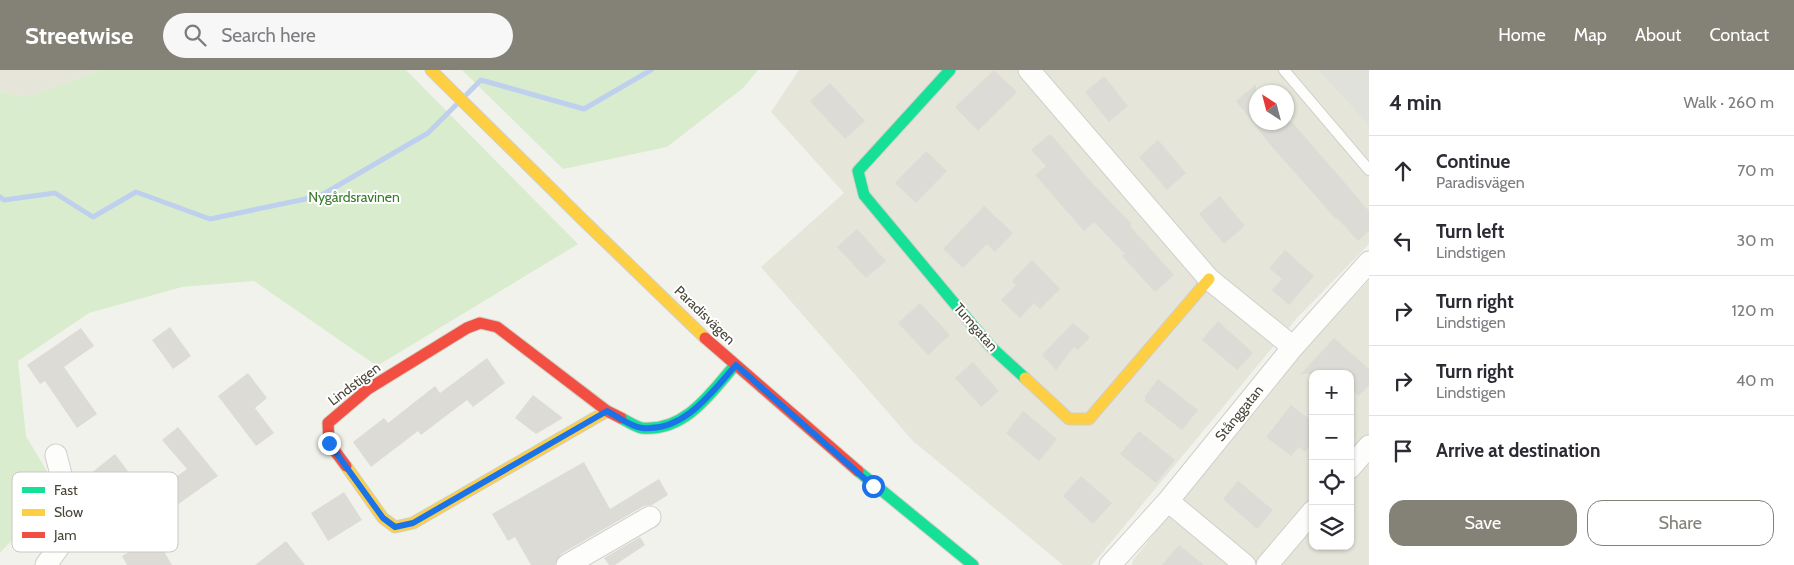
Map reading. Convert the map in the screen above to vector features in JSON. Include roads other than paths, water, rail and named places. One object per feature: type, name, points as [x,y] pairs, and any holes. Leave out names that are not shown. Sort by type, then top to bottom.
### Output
[{"type":"street","name":"Paradisvägen","points":[[431,70],[529,168],[736,365],[873,486],[973,565]]},
{"type":"street","name":"Tumgatan","points":[[950,70],[858,171],[864,195],[990,346],[1069,419],[1089,419],[1209,279]]},
{"type":"street","points":[[1029,70],[1209,279],[1293,347]]},
{"type":"street","name":"Stånggatan","points":[[1110,565],[1168,501],[1293,347],[1369,262]]},
{"type":"street","name":"Lindstigen","points":[[607,411],[413,523],[395,527],[383,518],[329,443],[328,424],[368,388],[467,328],[480,323],[497,327],[607,411],[641,428],[669,425],[697,409],[736,365]]},
{"type":"street","points":[[1354,463],[1369,446]]},
{"type":"street","points":[[56,455],[60,472]]},
{"type":"street","points":[[1168,501],[1245,565]]},
{"type":"street","points":[[1267,565],[1309,516]]},
{"type":"street","points":[[567,565],[650,517]]},
{"type":"street","points":[[46,565],[55,552]]},
{"type":"lane","points":[[1284,70],[1369,170]]},
{"type":"waterway","points":[[467,94],[481,80],[584,109],[651,70]]},
{"type":"waterway","points":[[0,197],[4,200],[55,193],[93,217],[136,192],[210,219],[320,196],[428,133],[456,105]]},
{"type":"park label","name":"Nygårdsravinen","points":[[354,197]]}]
